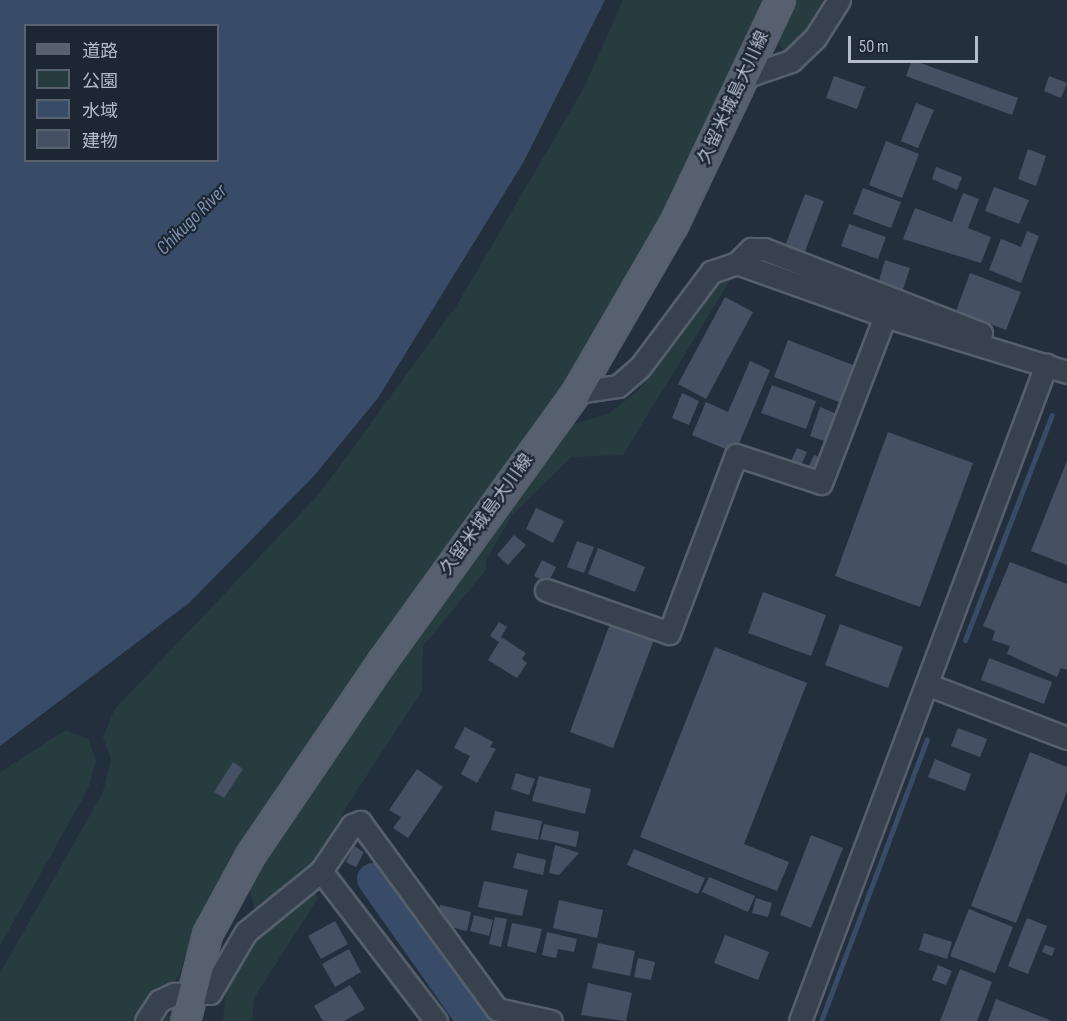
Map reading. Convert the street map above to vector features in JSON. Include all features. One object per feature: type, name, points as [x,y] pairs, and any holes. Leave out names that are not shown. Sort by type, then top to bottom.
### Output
[{"type":"main road","name":"久留米城島大川線","points":[[187,1009],[207,934],[250,855],[382,661],[576,392],[673,225],[780,0]]},
{"type":"street","points":[[744,77],[792,61],[815,38],[839,0]]},
{"type":"street","points":[[576,392],[618,386],[640,367],[711,272],[737,263],[751,249],[764,249],[978,330],[992,349]]},
{"type":"street","points":[[737,263],[885,316],[1067,372]]},
{"type":"street","points":[[546,590],[669,633],[736,455],[821,483],[885,316]]},
{"type":"street","points":[[800,1021],[929,685],[1046,365]]},
{"type":"street","points":[[929,685],[1067,738]]},
{"type":"street","points":[[187,1009],[210,993],[246,932],[321,871],[352,825],[360,822],[497,1009],[552,1021]]},
{"type":"street","points":[[321,871],[436,1021]]},
{"type":"street","points":[[167,979],[187,1009]]},
{"type":"street","points":[[146,1021],[159,1001],[174,994],[187,1009]]},
{"type":"green space","points":[[623,0],[767,0],[662,222],[583,364],[368,656],[243,846],[196,923],[180,972],[157,1013],[170,1016],[170,1021],[0,1021],[0,973],[103,792],[111,759],[103,738],[114,710],[320,493],[457,305],[584,88]]},
{"type":"green space","points":[[791,0],[828,0],[793,49],[783,51],[775,32]]},
{"type":"green space","points":[[734,274],[623,455],[571,457],[512,515],[486,560],[486,570],[423,646],[422,691],[345,809],[326,854],[255,910],[249,887],[259,860],[564,427],[610,413],[639,389],[718,277]]},
{"type":"green space","points":[[66,730],[88,739],[96,760],[88,789],[0,946],[0,772]]},
{"type":"green space","points":[[311,888],[318,898],[254,998],[252,1021],[223,1021],[226,983],[250,939]]},
{"type":"water","name":"Chikugo River","points":[[0,0],[605,0],[523,163],[378,398],[313,477],[189,603],[0,746]]},
{"type":"building","points":[[912,60],[1018,98],[1012,115],[906,76]]},
{"type":"building","points":[[834,76],[865,87],[857,109],[826,98]]},
{"type":"building","points":[[1049,76],[1067,83],[1061,98],[1044,91]]},
{"type":"building","points":[[916,103],[934,110],[918,148],[901,141]]},
{"type":"building","points":[[886,141],[919,154],[902,198],[869,185]]},
{"type":"building","points":[[1028,149],[1046,156],[1036,186],[1018,179]]},
{"type":"building","points":[[936,167],[962,177],[957,190],[932,179]]},
{"type":"building","points":[[994,187],[1029,200],[1019,224],[985,211]]},
{"type":"building","points":[[863,188],[901,202],[891,228],[853,214]]},
{"type":"building","points":[[963,193],[979,199],[968,228],[991,237],[981,263],[903,239],[915,208],[952,222]]},
{"type":"building","points":[[805,194],[824,201],[804,254],[785,246]]},
{"type":"building","points":[[849,224],[886,237],[878,259],[841,246]]},
{"type":"building","points":[[1027,231],[1039,236],[1021,283],[989,270],[1001,239],[1021,247]]},
{"type":"building","points":[[885,260],[910,268],[902,292],[878,284]]},
{"type":"building","points":[[970,273],[1021,292],[1006,330],[956,311]]},
{"type":"building","points":[[725,297],[753,312],[706,399],[678,384]]},
{"type":"building","points":[[788,340],[858,367],[844,404],[774,377]]},
{"type":"building","points":[[750,361],[770,370],[735,453],[692,435],[706,402],[728,412]]},
{"type":"building","points":[[772,385],[816,401],[806,429],[761,413]]},
{"type":"building","points":[[682,393],[699,401],[689,425],[672,418]]},
{"type":"building","points":[[820,407],[837,414],[827,442],[810,436]]},
{"type":"building","points":[[888,432],[973,463],[920,607],[835,576]]},
{"type":"building","points":[[797,448],[807,452],[800,468],[790,463]]},
{"type":"building","points":[[814,455],[824,459],[818,475],[807,470]]},
{"type":"building","points":[[1067,461],[1067,565],[1031,551]]},
{"type":"building","points":[[536,508],[564,521],[553,543],[526,529]]},
{"type":"building","points":[[514,535],[526,545],[508,565],[497,555]]},
{"type":"building","points":[[577,541],[594,547],[584,573],[567,567]]},
{"type":"building","points":[[598,548],[645,567],[635,592],[588,574]]},
{"type":"building","points":[[542,560],[556,567],[548,583],[534,576]]},
{"type":"building","points":[[1010,562],[1067,584],[1067,670],[1061,668],[1057,677],[1007,654],[1010,646],[992,640],[995,631],[983,626]]},
{"type":"building","points":[[763,592],[826,615],[811,656],[748,633]]},
{"type":"building","points":[[611,621],[655,637],[613,748],[570,732]]},
{"type":"building","points":[[499,622],[507,627],[501,637],[526,653],[522,659],[527,663],[517,678],[488,660],[499,642],[490,636]]},
{"type":"building","points":[[840,624],[903,647],[888,688],[825,665]]},
{"type":"building","points":[[715,647],[807,683],[744,844],[789,862],[777,891],[640,837]]},
{"type":"building","points":[[989,658],[1052,682],[1044,704],[981,680]]},
{"type":"building","points":[[465,727],[493,742],[490,747],[496,749],[477,783],[461,774],[470,756],[454,748]]},
{"type":"building","points":[[958,728],[987,739],[980,757],[951,746]]},
{"type":"building","points":[[1030,752],[1067,767],[1067,791],[1016,923],[971,906]]},
{"type":"building","points":[[935,759],[971,774],[965,791],[928,777]]},
{"type":"building","points":[[233,762],[243,769],[224,798],[214,792]]},
{"type":"building","points":[[417,769],[443,787],[408,838],[393,828],[401,817],[389,810]]},
{"type":"building","points":[[516,773],[535,779],[529,795],[511,789]]},
{"type":"building","points":[[539,776],[591,789],[585,814],[532,801]]},
{"type":"building","points":[[495,811],[542,821],[538,840],[491,830]]},
{"type":"building","points":[[544,824],[579,832],[576,847],[540,839]]},
{"type":"building","points":[[811,835],[843,848],[811,928],[780,915]]},
{"type":"building","points":[[555,845],[579,853],[559,875],[549,873]]},
{"type":"building","points":[[354,846],[364,852],[356,867],[346,862]]},
{"type":"building","points":[[634,849],[705,878],[698,894],[627,865]]},
{"type":"building","points":[[517,853],[546,860],[543,875],[513,868]]},
{"type":"building","points":[[709,877],[755,896],[748,912],[702,892]]},
{"type":"building","points":[[484,881],[528,890],[522,916],[478,907]]},
{"type":"building","points":[[756,898],[772,903],[768,917],[752,913]]},
{"type":"building","points":[[559,900],[603,910],[597,938],[553,928]]},
{"type":"building","points":[[440,905],[471,912],[467,931],[447,926],[438,913]]},
{"type":"building","points":[[969,909],[1013,927],[995,973],[950,956]]},
{"type":"building","points":[[474,915],[493,920],[489,936],[470,931]]},
{"type":"building","points":[[495,917],[507,919],[501,947],[489,944]]},
{"type":"building","points":[[1027,918],[1047,926],[1028,974],[1008,966]]},
{"type":"building","points":[[335,921],[348,944],[321,959],[308,936]]},
{"type":"building","points":[[512,923],[542,929],[536,953],[507,946]]},
{"type":"building","points":[[547,932],[577,939],[574,952],[558,949],[556,958],[542,955]]},
{"type":"building","points":[[924,933],[952,942],[947,959],[919,950]]},
{"type":"building","points":[[725,935],[769,952],[758,980],[714,963]]},
{"type":"building","points":[[598,943],[635,951],[630,976],[592,968]]},
{"type":"building","points":[[1045,945],[1055,948],[1052,956],[1042,952]]},
{"type":"building","points":[[349,949],[361,972],[335,987],[322,964]]},
{"type":"building","points":[[638,958],[655,962],[651,980],[634,977]]},
{"type":"building","points":[[938,965],[952,971],[946,985],[932,980]]},
{"type":"building","points":[[960,969],[992,982],[977,1021],[940,1021]]},
{"type":"building","points":[[588,983],[632,993],[626,1021],[581,1015]]},
{"type":"building","points":[[350,985],[365,1009],[344,1021],[323,1021],[314,1006]]},
{"type":"building","points":[[996,999],[1052,1021],[988,1021]]},
{"type":"waterway","points":[[965,640],[1052,415]]},
{"type":"waterway","points":[[821,1021],[927,739]]},
{"type":"waterway","points":[[373,879],[473,1021]]}]
